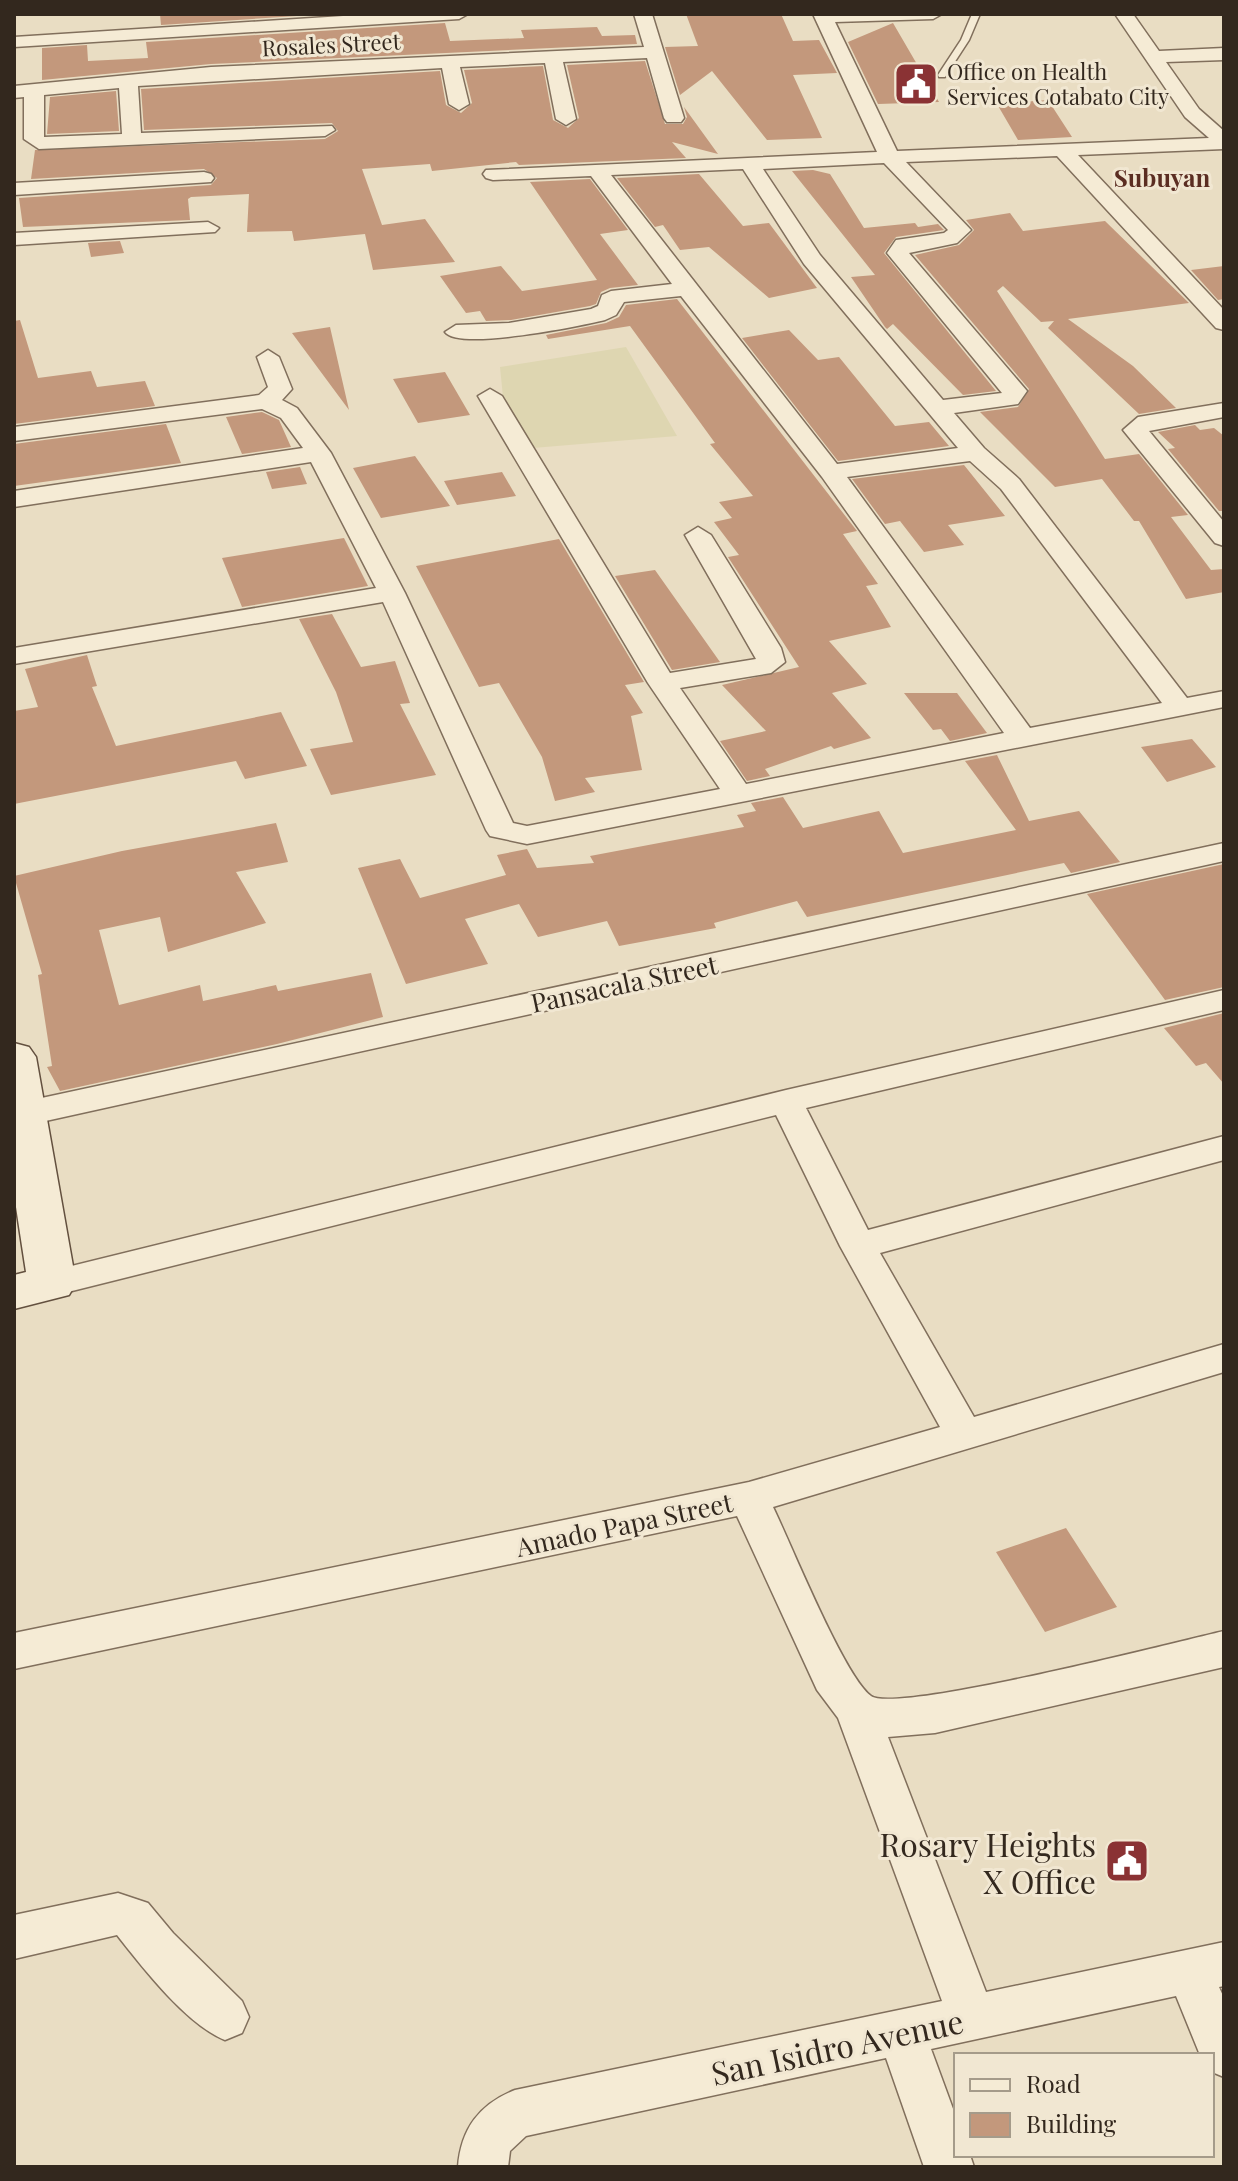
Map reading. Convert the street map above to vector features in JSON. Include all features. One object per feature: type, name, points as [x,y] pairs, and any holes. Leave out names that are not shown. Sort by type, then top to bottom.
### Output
[{"type":"main road","points":[[14,1057],[33,1288]]},
{"type":"street","points":[[14,42],[335,18],[459,14]]},
{"type":"street","points":[[643,14],[674,118]]},
{"type":"street","points":[[933,14],[822,15],[890,158],[960,230],[950,239],[904,245],[898,253],[1015,391],[1010,399],[936,408]]},
{"type":"street","points":[[1124,14],[1192,113],[1224,142]]},
{"type":"street","name":"Rosales Street","points":[[24,91],[128,80],[652,52]]},
{"type":"street","points":[[1153,57],[1224,54]]},
{"type":"street","points":[[553,58],[566,119]]},
{"type":"street","points":[[450,63],[459,104]]},
{"type":"street","points":[[128,80],[132,139]]},
{"type":"street","points":[[24,91],[34,139],[39,143],[325,130]]},
{"type":"street","points":[[1192,113],[1224,111]]},
{"type":"street","points":[[493,174],[1224,142]]},
{"type":"street","points":[[1061,149],[1224,323]]},
{"type":"street","points":[[750,164],[812,259],[975,453],[1010,484],[1180,707]]},
{"type":"street","points":[[598,169],[607,187],[831,472],[1022,738]]},
{"type":"street","points":[[14,189],[204,178]]},
{"type":"street","points":[[14,239],[208,228]]},
{"type":"street","points":[[456,332],[498,331],[597,315],[608,310],[610,300],[619,296],[686,289]]},
{"type":"street","points":[[14,434],[266,401],[280,389],[268,357]]},
{"type":"street","points":[[490,396],[662,683],[738,794]]},
{"type":"street","points":[[266,401],[289,413],[319,453],[392,593],[501,830],[527,835],[1224,699]]},
{"type":"street","points":[[1224,410],[1146,422],[1135,430],[1224,538]]},
{"type":"street","points":[[14,499],[319,453]]},
{"type":"street","points":[[831,472],[975,453]]},
{"type":"street","points":[[662,683],[761,667],[771,662],[767,648],[698,535]]},
{"type":"street","points":[[14,656],[392,593]]},
{"type":"street","name":"Pansacala Street","points":[[21,1125],[1224,852]]},
{"type":"street","points":[[33,1288],[786,1101],[1224,1000]]},
{"type":"street","points":[[786,1101],[858,1246],[963,1433]]},
{"type":"street","points":[[858,1246],[1224,1148]]},
{"type":"street","name":"Amado Papa Street","points":[[14,1651],[749,1498],[1224,1358]]},
{"type":"street","points":[[749,1498],[832,1677],[856,1709],[972,2018]]},
{"type":"street","points":[[856,1709],[884,1719],[935,1714],[1224,1649]]},
{"type":"street","points":[[14,1937],[118,1914],[132,1918],[156,1948],[225,2017]]},
{"type":"street","points":[[1207,1968],[1224,2054]]},
{"type":"street","name":"San Isidro Avenue","points":[[483,2167],[484,2146],[494,2127],[515,2114],[1207,1968]]},
{"type":"street","points":[[901,2033],[949,2167]]},
{"type":"lane","points":[[942,75],[965,40],[976,14]]},
{"type":"shaded area","points":[[626,347],[677,436],[533,448],[504,407],[500,367]]},
{"type":"building","points":[[160,14],[327,14],[161,25]]},
{"type":"building","points":[[686,14],[781,14],[793,41],[819,40],[837,73],[793,75],[822,138],[767,140],[712,71],[680,95],[665,47],[698,46]]},
{"type":"building","points":[[445,23],[450,41],[524,38],[521,30],[597,27],[602,36],[635,35],[637,44],[211,64],[42,80],[42,48],[87,45],[88,61],[148,58],[146,42]]},
{"type":"building","points":[[893,23],[939,102],[878,104],[848,42]]},
{"type":"building","points":[[645,61],[665,124],[683,124],[687,117],[684,107],[718,154],[672,142],[686,158],[519,165],[516,162],[432,171],[430,164],[362,169],[382,225],[425,219],[455,262],[373,270],[365,234],[294,241],[292,231],[247,232],[249,194],[191,197],[188,199],[190,220],[23,227],[19,198],[211,185],[217,178],[204,169],[31,179],[35,150],[325,139],[338,131],[332,123],[144,130],[141,89],[440,71],[446,105],[461,113],[472,103],[464,70],[543,66],[553,120],[568,128],[579,118],[567,65]]},
{"type":"building","points":[[116,91],[119,131],[47,134],[50,97]]},
{"type":"building","points":[[1048,100],[1072,137],[1018,140],[997,104]]},
{"type":"building","points":[[813,170],[830,174],[864,228],[915,223],[918,227],[938,224],[944,230],[896,237],[884,253],[996,391],[963,395],[893,324],[887,329],[885,327],[851,277],[875,275],[792,171]]},
{"type":"building","points":[[699,174],[743,226],[769,223],[817,288],[769,298],[709,247],[680,250],[663,225],[655,227],[617,178]]},
{"type":"building","points":[[590,179],[628,230],[600,234],[638,285],[610,288],[601,292],[596,304],[590,306],[511,320],[486,321],[480,311],[466,313],[440,276],[501,266],[522,291],[597,280],[530,182]]},
{"type":"building","points":[[1010,213],[1023,231],[1105,221],[1189,303],[1068,319],[1133,366],[1176,408],[1139,414],[1048,328],[1054,321],[1041,322],[1003,286],[997,291],[1105,459],[1139,454],[1188,515],[1171,517],[1211,570],[1224,569],[1224,592],[1186,599],[1139,521],[1134,521],[1102,479],[1055,487],[980,412],[1018,407],[1029,389],[915,255],[959,245],[974,230],[966,220]]},
{"type":"building","points":[[120,241],[124,253],[91,257],[88,243]]},
{"type":"building","points":[[1224,266],[1224,299],[1218,300],[1191,270]]},
{"type":"building","points":[[677,299],[857,531],[843,534],[878,584],[866,586],[891,627],[829,641],[867,684],[832,693],[871,738],[834,749],[831,746],[765,769],[770,776],[747,781],[720,741],[766,731],[722,685],[799,667],[728,557],[739,555],[714,522],[732,518],[719,502],[753,496],[710,444],[715,443],[630,326],[548,339],[546,335],[606,323],[619,317],[626,305]]},
{"type":"building","points":[[20,320],[38,378],[91,371],[97,387],[145,381],[155,406],[14,424],[14,321]]},
{"type":"building","points":[[330,327],[349,410],[292,333]]},
{"type":"building","points":[[789,330],[818,360],[839,357],[895,426],[929,422],[949,446],[838,461],[742,338]]},
{"type":"building","points":[[445,372],[470,415],[418,423],[393,379]]},
{"type":"building","points":[[262,412],[279,420],[291,447],[242,454],[226,417]]},
{"type":"building","points":[[166,424],[181,463],[14,486],[14,444]]},
{"type":"building","points":[[1195,425],[1200,430],[1214,428],[1224,436],[1224,511],[1219,511],[1168,449],[1175,448],[1158,432]]},
{"type":"building","points":[[415,456],[450,506],[381,518],[353,468]]},
{"type":"building","points":[[964,465],[1005,516],[948,525],[964,545],[924,552],[900,521],[885,524],[852,479]]},
{"type":"building","points":[[300,467],[307,484],[272,489],[266,472]]},
{"type":"building","points":[[502,472],[516,496],[457,505],[444,481]]},
{"type":"building","points":[[344,538],[368,586],[242,607],[222,558]]},
{"type":"building","points":[[559,539],[644,682],[625,685],[643,713],[631,716],[642,770],[585,778],[595,792],[555,801],[542,757],[499,683],[479,687],[416,566]]},
{"type":"building","points":[[655,570],[720,662],[672,670],[615,576]]},
{"type":"building","points":[[332,614],[361,667],[395,661],[410,703],[400,704],[436,775],[331,795],[310,749],[353,742],[336,692],[299,619]]},
{"type":"building","points":[[87,655],[97,686],[92,687],[116,746],[281,712],[307,766],[245,779],[236,761],[14,804],[14,711],[38,707],[25,669]]},
{"type":"building","points":[[904,693],[957,693],[987,733],[950,741],[941,729],[933,730]]},
{"type":"building","points":[[1192,739],[1216,767],[1167,782],[1141,747]]},
{"type":"building","points":[[997,755],[1029,821],[1079,811],[1120,862],[1071,873],[1064,863],[807,917],[797,901],[714,923],[716,928],[619,946],[607,921],[538,937],[519,904],[465,919],[488,964],[406,984],[358,868],[400,859],[420,898],[506,875],[497,855],[527,849],[537,868],[594,863],[590,856],[744,827],[737,815],[756,811],[751,803],[783,797],[803,828],[879,811],[903,853],[1016,830],[965,761]]},
{"type":"building","points":[[276,823],[288,862],[236,872],[266,923],[168,952],[160,917],[99,930],[119,1005],[200,985],[203,1001],[276,985],[278,991],[371,973],[383,1017],[277,1044],[60,1091],[47,1067],[52,1066],[38,975],[42,974],[14,876],[122,851]]},
{"type":"building","points":[[1224,864],[1224,987],[1165,1000],[1087,894]]},
{"type":"building","points":[[1224,1013],[1224,1084],[1206,1063],[1196,1066],[1164,1028]]},
{"type":"building","points":[[1066,1528],[1117,1607],[1045,1632],[996,1552]]},
{"type":"place","name":"Office on Health Services Cotabato City","points":[[916,84]]},
{"type":"place","name":"Rosary Heights X Office","points":[[1127,1861]]},
{"type":"district","name":"Subuyan","points":[[1162,177]]}]
